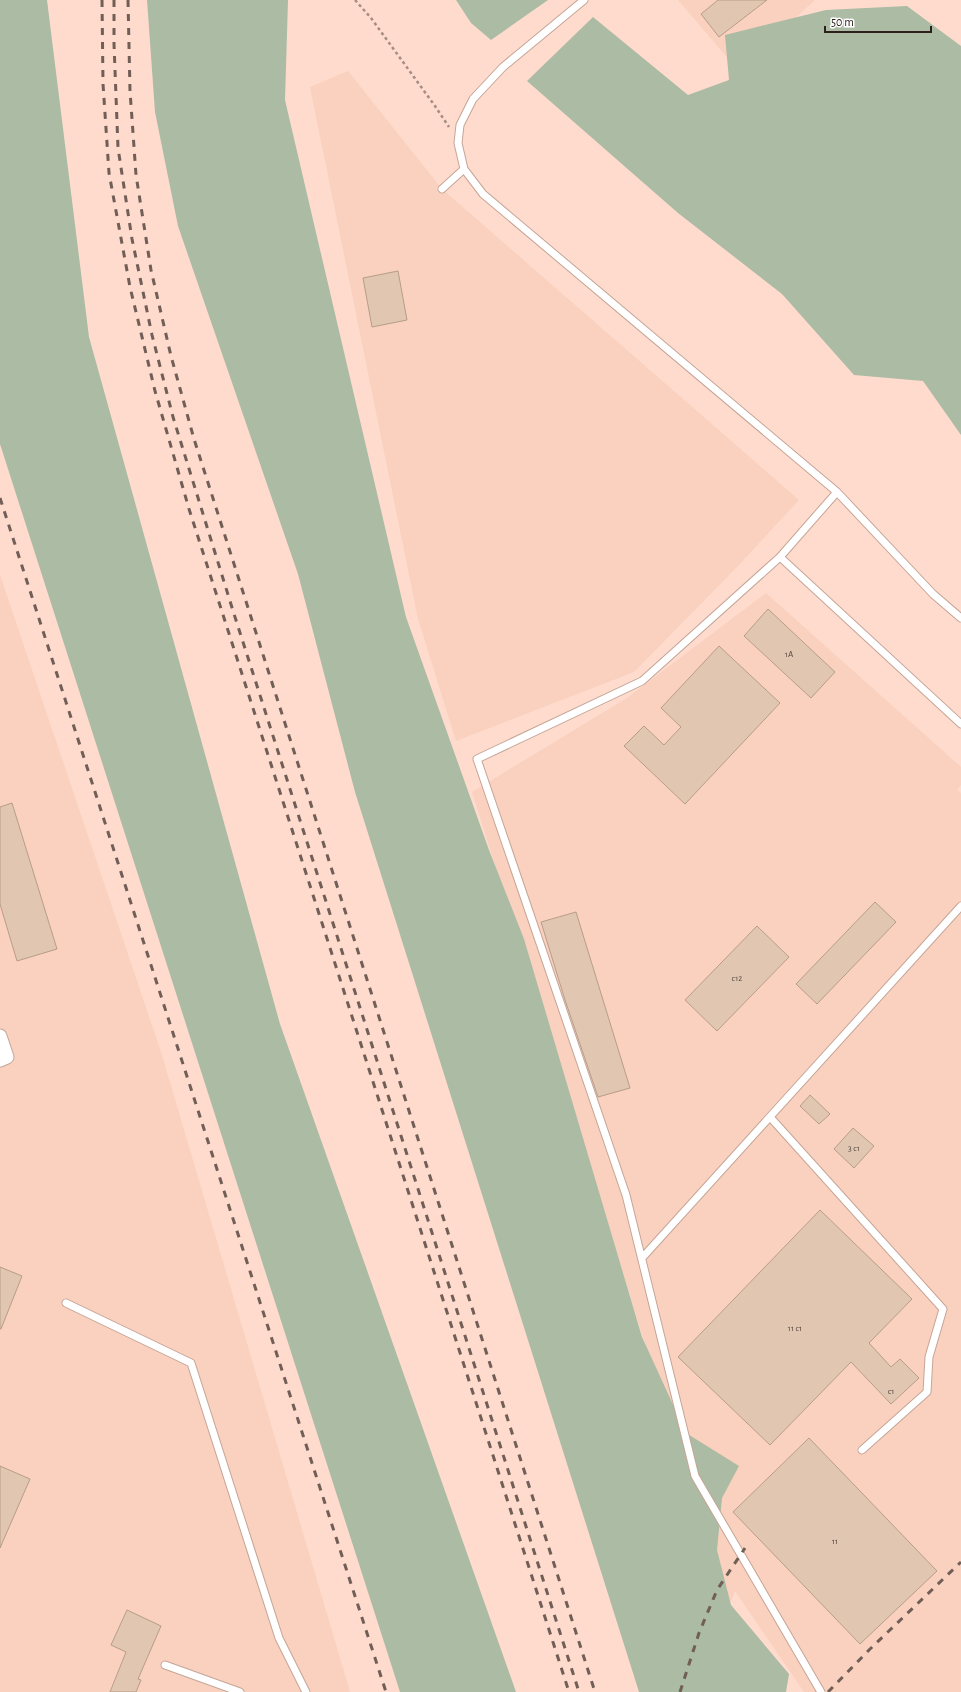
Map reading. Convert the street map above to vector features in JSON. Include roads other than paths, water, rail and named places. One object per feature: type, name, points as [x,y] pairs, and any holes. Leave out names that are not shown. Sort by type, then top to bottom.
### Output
[{"type":"street","points":[[0,1036],[6,1057],[0,1060]]},
{"type":"lane","points":[[584,0],[503,67],[473,99],[460,125],[458,143],[464,169],[483,194],[837,492],[933,594],[961,618]]},
{"type":"lane","points":[[442,189],[464,169]]},
{"type":"lane","points":[[821,1692],[695,1476],[626,1195],[477,759],[642,681],[780,557],[837,492]]},
{"type":"lane","points":[[780,557],[961,724]]},
{"type":"lane","points":[[642,1258],[961,906]]},
{"type":"lane","points":[[770,1117],[943,1309],[929,1356],[927,1392],[862,1450]]},
{"type":"lane","points":[[66,1303],[191,1363],[279,1638],[306,1692]]},
{"type":"lane","points":[[165,1665],[240,1692]]},
{"type":"railway","points":[[102,0],[103,84],[109,173],[130,287],[155,391],[189,509],[569,1692]]},
{"type":"railway","points":[[114,0],[118,148],[132,239],[152,335],[173,417],[234,614],[579,1692]]},
{"type":"railway","points":[[128,0],[130,91],[136,175],[151,270],[171,356],[194,439],[595,1692]]},
{"type":"railway","points":[[0,498],[386,1692]]},
{"type":"railway","points":[[680,1692],[699,1633],[717,1590],[745,1548]]},
{"type":"railway","points":[[828,1692],[869,1650],[961,1562]]}]
